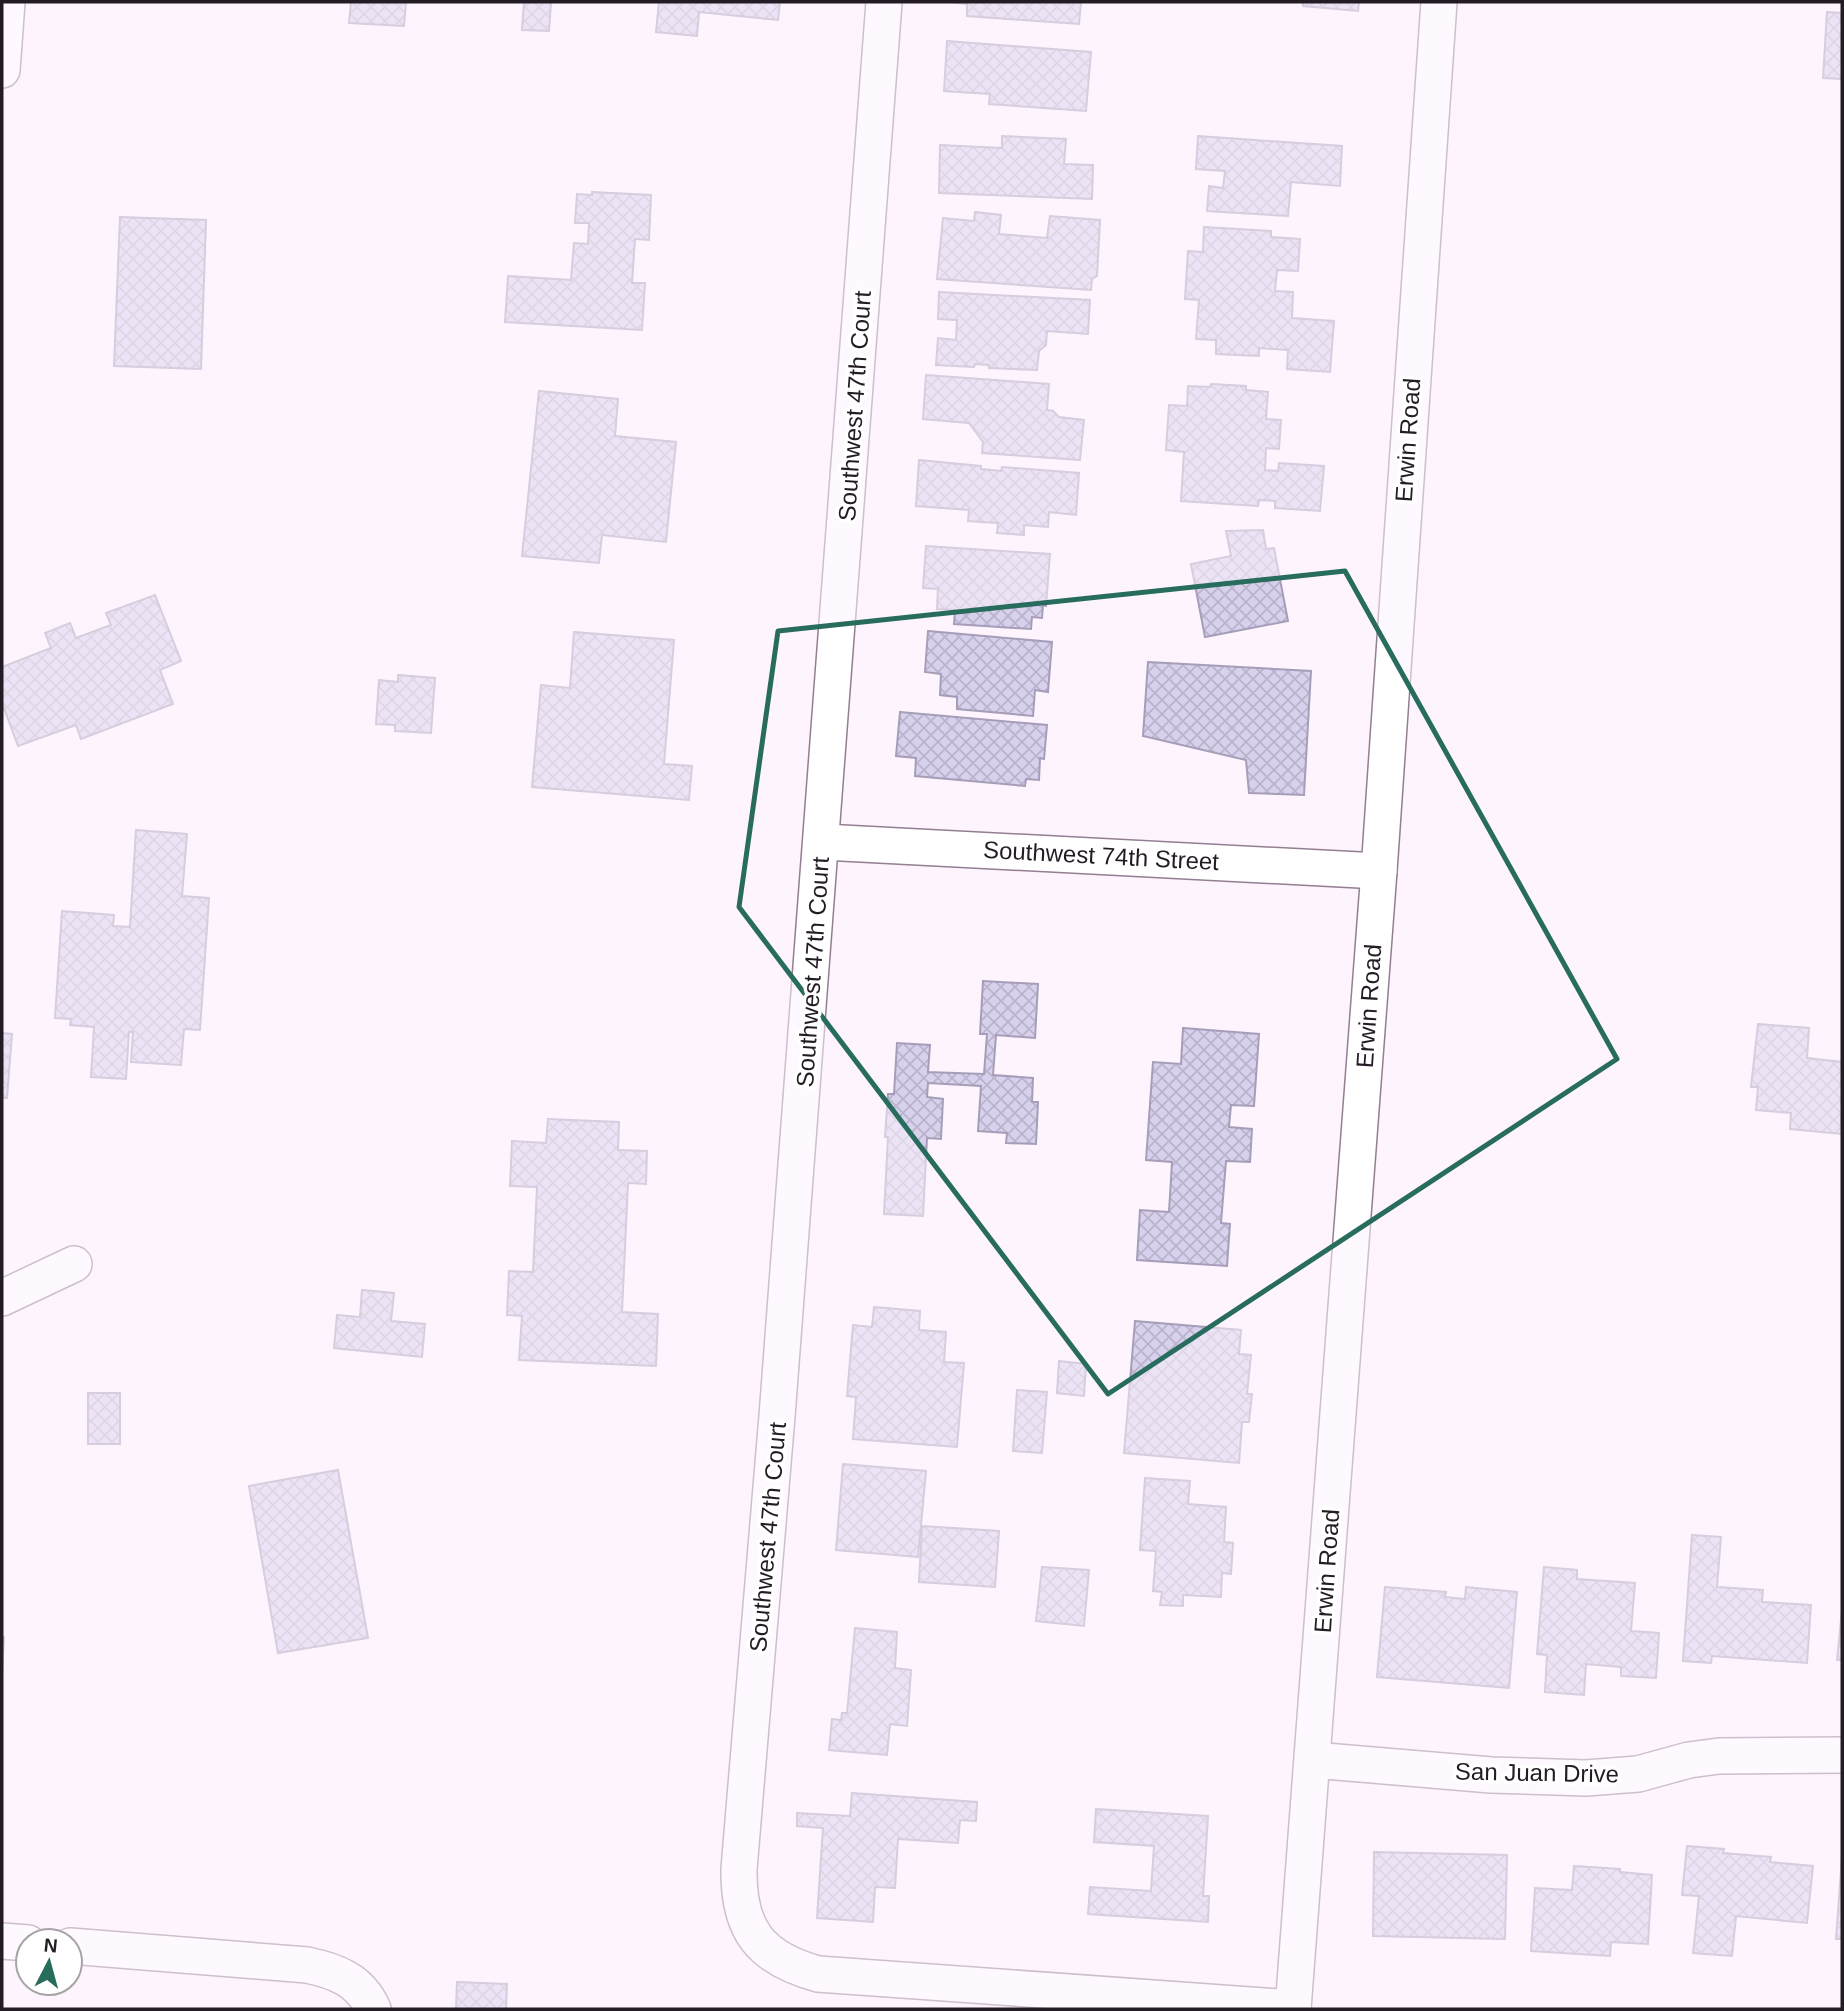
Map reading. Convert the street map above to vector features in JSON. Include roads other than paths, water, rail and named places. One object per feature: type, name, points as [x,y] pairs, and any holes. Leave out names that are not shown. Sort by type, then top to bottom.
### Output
[{"type":"street","points":[[2,70],[7,2]]},
{"type":"street","name":"Southwest 47th Court","points":[[884,2],[823,842],[775,1458],[739,1869],[746,1921],[754,1938],[778,1959],[818,1974],[1293,2008]]},
{"type":"street","name":"Erwin Road","points":[[1293,2008],[1379,872],[1439,2]]},
{"type":"street","name":"Southwest 74th Street","points":[[823,842],[1379,872]]},
{"type":"street","points":[[2,1298],[74,1264]]},
{"type":"street","name":"San Juan Drive","points":[[1313,1760],[1491,1775],[1586,1778],[1638,1774],[1689,1760],[1719,1756],[1842,1755]]},
{"type":"street","points":[[84,1948],[307,1965],[329,1969],[346,1977],[367,1999]]}]
